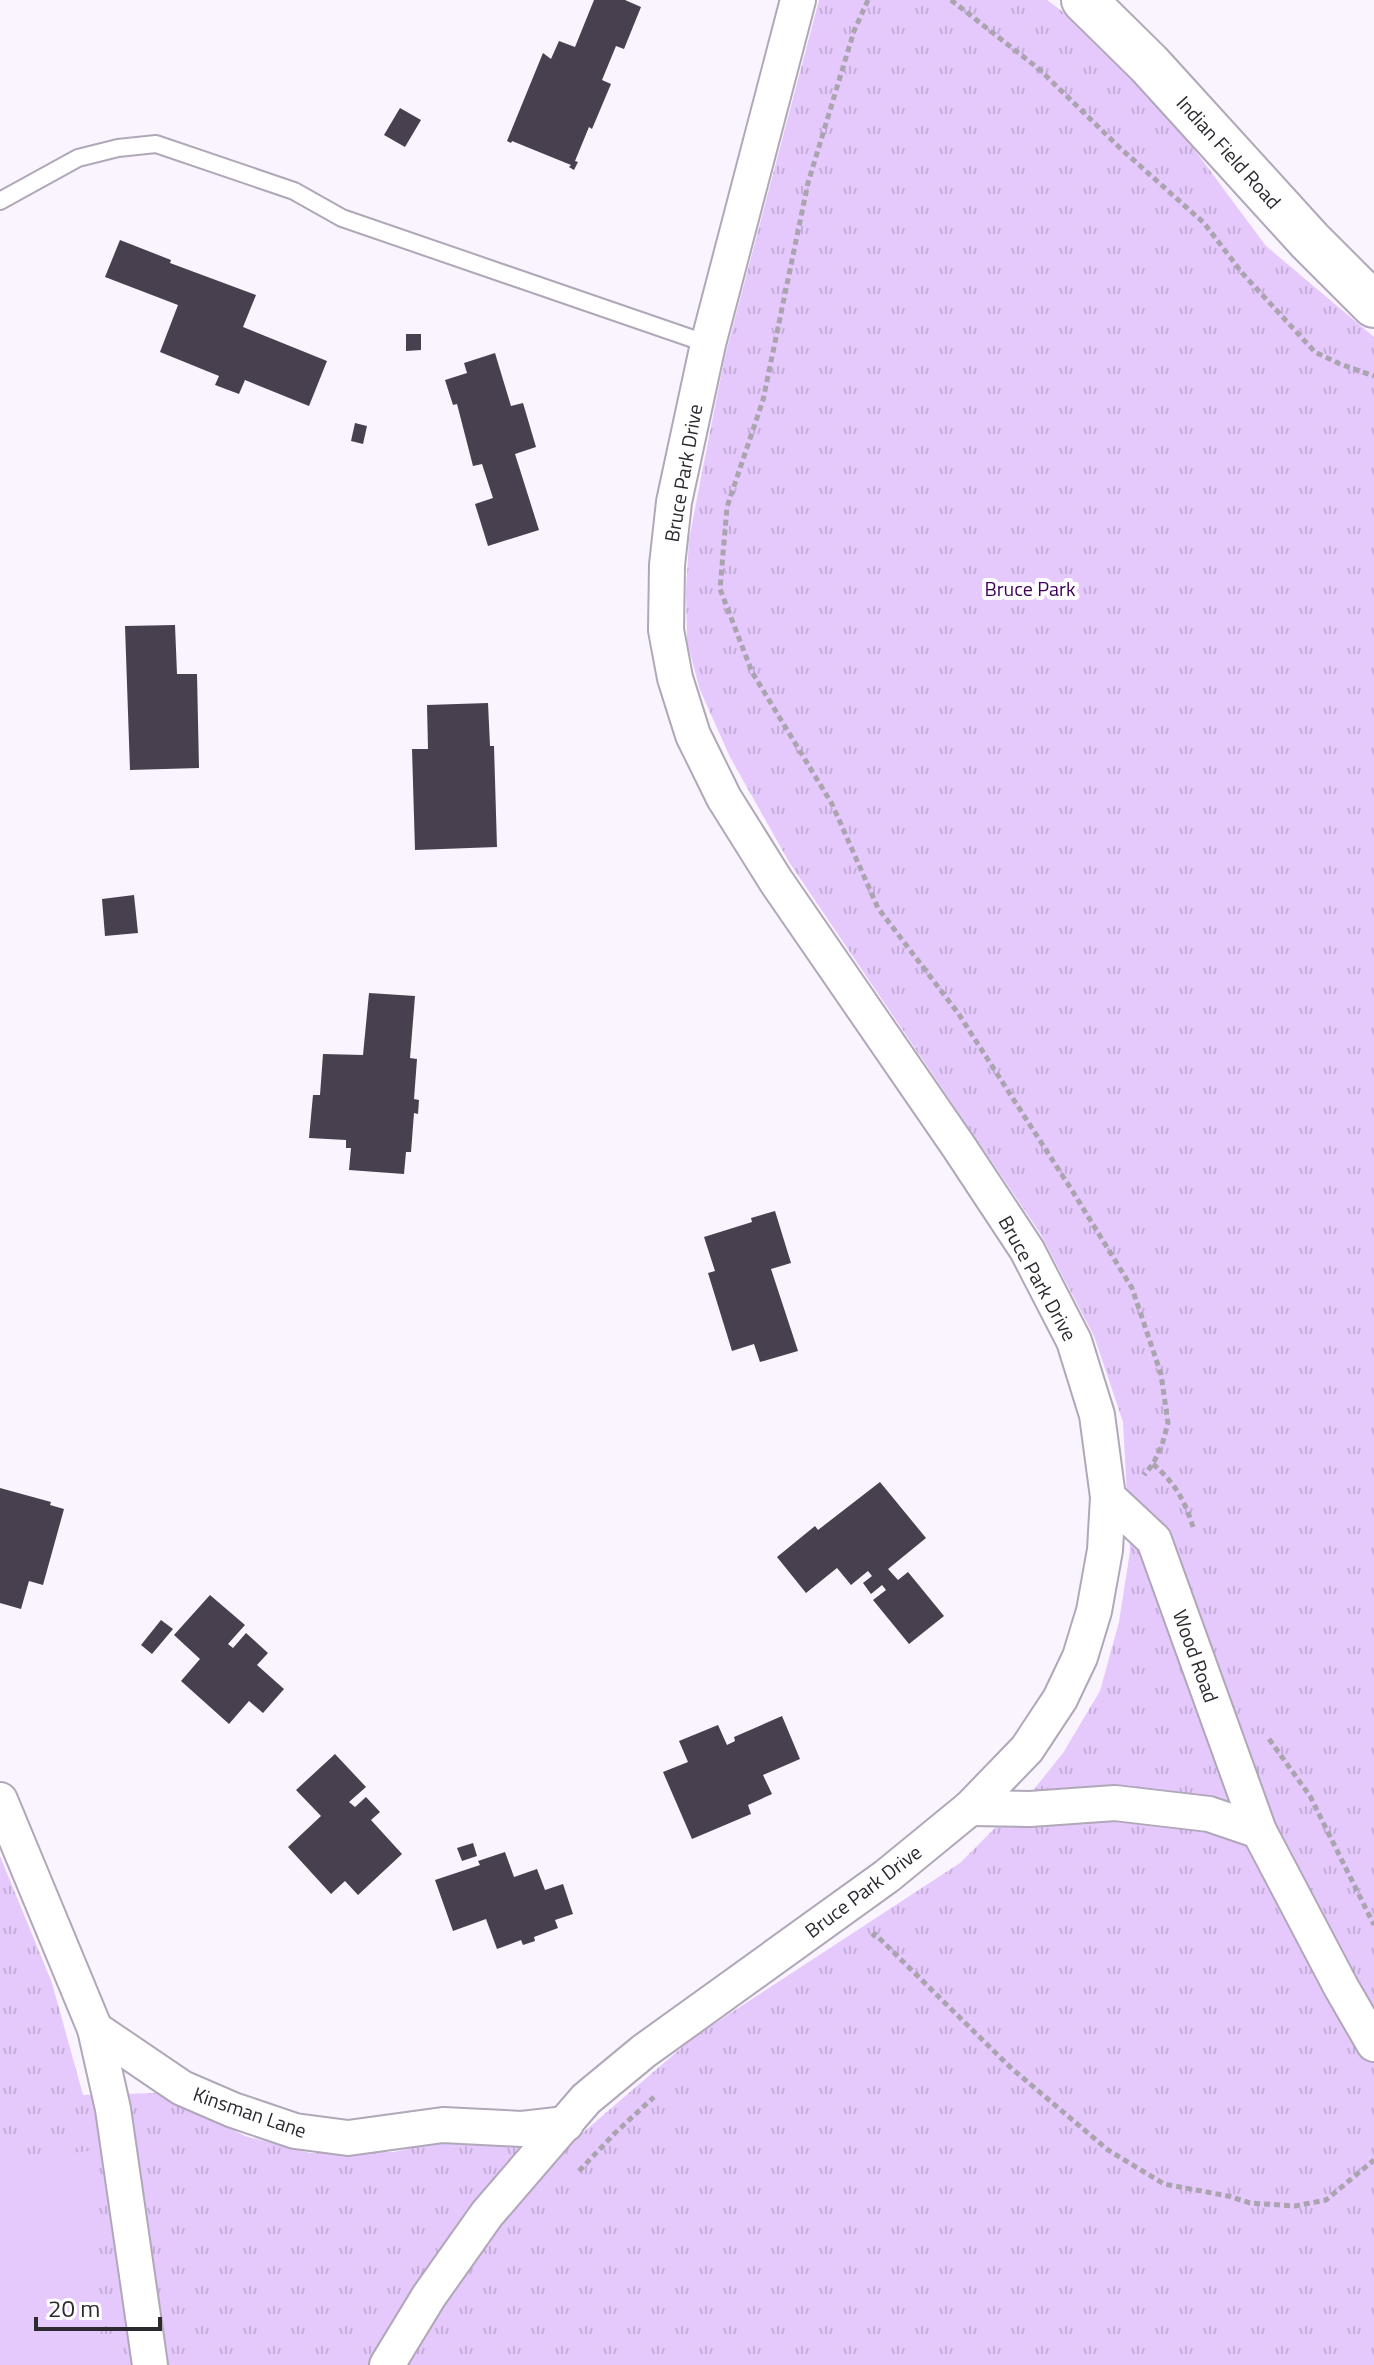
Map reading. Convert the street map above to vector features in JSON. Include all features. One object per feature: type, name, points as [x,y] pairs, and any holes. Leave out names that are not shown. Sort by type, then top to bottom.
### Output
[{"type":"main road","name":"Indian Field Road","points":[[1084,0],[1149,64],[1310,241],[1374,305]]},
{"type":"street","name":"Bruce Park Drive","points":[[387,2365],[429,2296],[487,2214],[586,2099],[644,2051],[887,1876],[970,1808],[1027,1749],[1060,1699],[1080,1657],[1094,1611],[1102,1565],[1108,1497],[1097,1415],[1074,1341],[1027,1250],[776,881],[724,798],[683,708],[666,630],[667,565],[674,502],[708,344],[798,0]]},
{"type":"street","name":"Wood Road","points":[[1108,1497],[1154,1540],[1259,1831],[1374,2044]]},
{"type":"street","points":[[0,1800],[95,2029],[113,2109],[150,2365]]},
{"type":"street","points":[[970,1808],[1030,1809],[1115,1803],[1209,1814],[1259,1831]]},
{"type":"street","name":"Kinsman Lane","points":[[95,2029],[182,2088],[233,2110],[295,2131],[348,2138],[443,2125],[522,2129],[566,2124]]},
{"type":"lane","points":[[0,201],[78,158],[118,148],[156,144],[294,191],[342,218],[708,344]]},
{"type":"path","points":[[868,0],[854,31],[808,183],[763,400],[727,507],[720,589],[752,672],[832,804],[878,908],[958,1013],[1132,1288],[1161,1374],[1168,1423],[1162,1445],[1145,1474],[1108,1497]]},
{"type":"path","points":[[951,0],[1039,69],[1119,147],[1204,223],[1243,274],[1315,352],[1374,376]]},
{"type":"path","points":[[1153,1464],[1171,1480],[1186,1504],[1195,1532]]},
{"type":"path","points":[[1265,1733],[1310,1796],[1374,1925]]},
{"type":"path","points":[[864,1943],[875,1934],[1010,2067],[1108,2150],[1164,2184],[1250,2203],[1295,2206],[1326,2200],[1373,2162]]},
{"type":"path","points":[[573,2177],[656,2094]]},
{"type":"green space","name":"Bruce Park","points":[[819,0],[1047,0],[1105,43],[1191,145],[1266,246],[1374,337],[1374,2365],[0,2365],[0,1856],[52,1983],[83,2095],[156,2093],[245,2136],[310,2153],[394,2152],[459,2138],[558,2154],[694,2037],[960,1863],[1035,1788],[1063,1753],[1100,1691],[1119,1622],[1130,1551],[1123,1422],[1094,1336],[1040,1233],[789,862],[730,757],[700,690],[687,642],[689,540],[725,356]]},
{"type":"green space","points":[[88,2151],[103,2365],[0,2365],[0,2162]]},
{"type":"building","points":[[594,0],[625,0],[641,7],[624,49],[616,46],[602,80],[611,84],[592,129],[589,127],[574,170],[569,167],[571,165],[507,141],[543,53],[551,59],[559,41],[575,47]]},
{"type":"building","points":[[400,108],[421,120],[405,147],[384,135]]},
{"type":"building","points":[[120,240],[171,260],[170,263],[256,295],[243,327],[327,361],[309,406],[245,380],[239,394],[215,385],[219,376],[160,352],[178,305],[105,277]]},
{"type":"building","points":[[406,334],[421,334],[421,350],[406,351]]},
{"type":"building","points":[[495,353],[511,406],[523,403],[536,447],[515,454],[539,530],[488,546],[475,504],[493,498],[482,464],[473,466],[457,404],[453,405],[445,380],[467,373],[464,363]]},
{"type":"building","points":[[355,423],[367,426],[363,444],[351,441]]},
{"type":"building","points":[[175,625],[177,674],[197,674],[199,768],[130,770],[125,626]]},
{"type":"building","points":[[488,703],[490,746],[494,746],[497,847],[415,850],[412,749],[428,749],[427,705]]},
{"type":"building","points":[[134,895],[138,933],[105,936],[102,899]]},
{"type":"building","points":[[369,993],[415,996],[410,1058],[417,1059],[414,1099],[419,1100],[418,1114],[414,1113],[411,1152],[406,1152],[404,1174],[349,1170],[351,1148],[346,1148],[346,1140],[309,1138],[313,1095],[320,1095],[323,1054],[363,1055]]},
{"type":"building","points":[[775,1211],[791,1263],[771,1269],[798,1351],[760,1362],[754,1344],[732,1351],[708,1273],[715,1271],[704,1237],[752,1222],[751,1218]]},
{"type":"building","points":[[880,1482],[926,1538],[888,1569],[898,1580],[908,1572],[944,1616],[909,1644],[873,1600],[886,1590],[882,1585],[871,1594],[863,1583],[872,1576],[868,1571],[851,1585],[837,1568],[806,1593],[777,1557],[815,1526],[818,1530]]},
{"type":"building","points":[[0,1488],[51,1502],[50,1505],[64,1509],[43,1585],[29,1581],[21,1609],[0,1603]]},
{"type":"building","points":[[210,1595],[245,1625],[228,1644],[233,1648],[246,1633],[268,1653],[257,1665],[284,1689],[263,1713],[249,1701],[229,1724],[181,1681],[200,1659],[174,1635]]},
{"type":"building","points":[[161,1620],[173,1629],[152,1654],[141,1645]]},
{"type":"building","points":[[782,1716],[800,1759],[763,1775],[772,1794],[748,1805],[751,1814],[692,1839],[663,1772],[688,1762],[679,1741],[718,1725],[727,1745],[735,1741],[734,1737]]},
{"type":"building","points":[[335,1754],[366,1787],[349,1802],[355,1807],[366,1797],[380,1812],[371,1820],[402,1854],[358,1895],[345,1881],[331,1894],[288,1847],[321,1816],[296,1790]]},
{"type":"building","points":[[473,1843],[477,1856],[462,1861],[457,1848]]},
{"type":"building","points":[[505,1852],[514,1877],[537,1869],[545,1890],[563,1884],[573,1914],[555,1920],[558,1928],[534,1937],[535,1941],[523,1945],[521,1940],[497,1949],[486,1919],[453,1931],[435,1880],[480,1865],[478,1861]]}]
